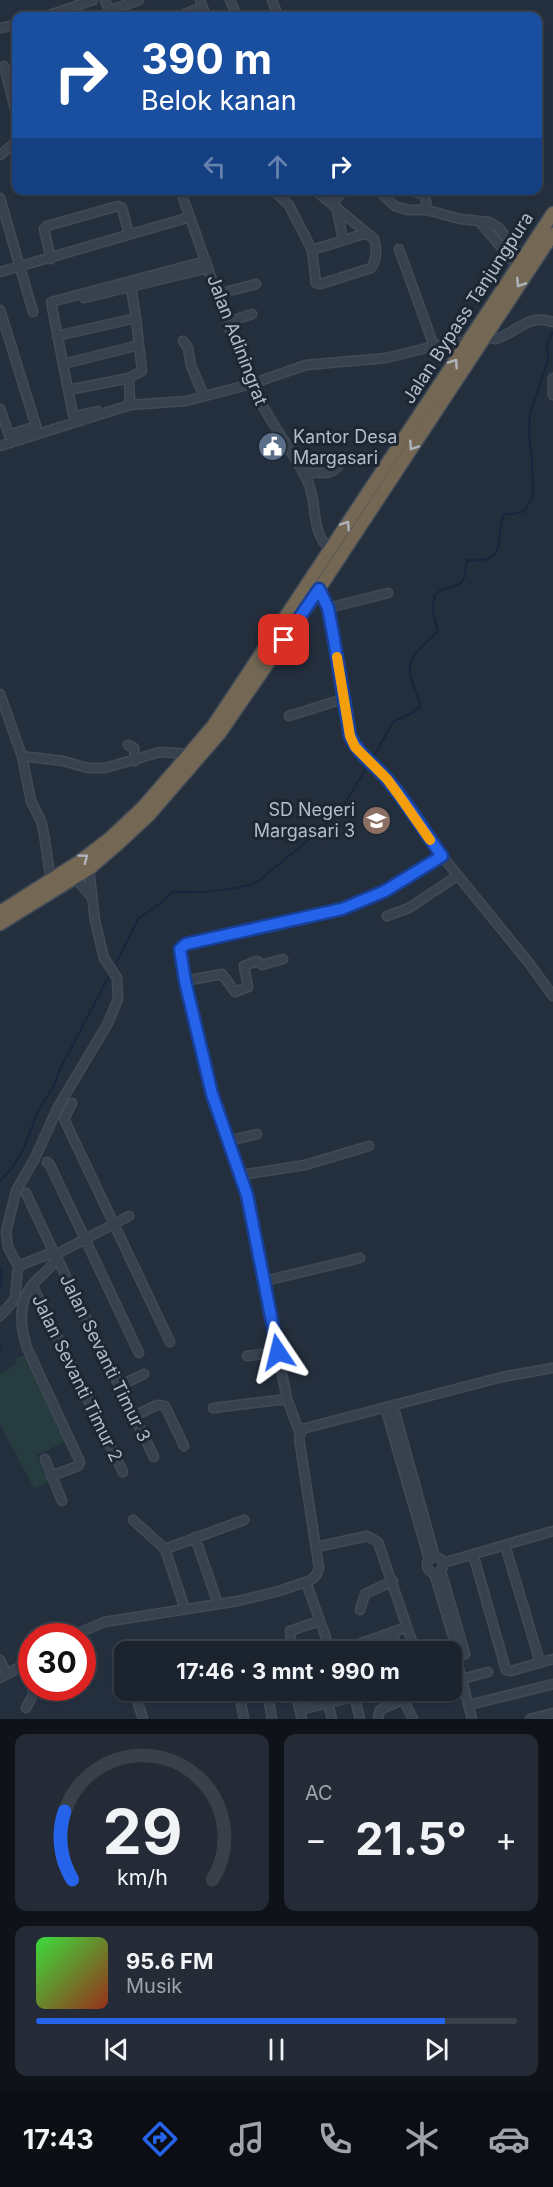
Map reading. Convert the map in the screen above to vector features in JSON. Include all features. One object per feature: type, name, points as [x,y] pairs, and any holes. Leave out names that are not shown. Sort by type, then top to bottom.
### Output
[{"type":"highway","name":"Jalan Bypass Tanjungpura","points":[[0,912],[51,881],[110,838],[144,806],[213,726],[553,213]]},
{"type":"highway","name":"Jalan Bypass Tanjungpura","points":[[0,924],[75,878],[119,843],[149,815],[220,733],[319,589],[553,234]]},
{"type":"street","points":[[58,12],[93,0]]},
{"type":"street","points":[[114,12],[139,0]]},
{"type":"street","points":[[186,12],[201,3]]},
{"type":"street","points":[[4,66],[12,97]]},
{"type":"street","points":[[0,155],[12,145]]},
{"type":"street","name":"Jalan Adiningrat","points":[[182,195],[251,384],[267,415],[304,474],[312,495],[317,530],[330,549]]},
{"type":"street","points":[[278,195],[289,205],[312,250],[315,282],[321,284],[372,267],[375,262],[375,242],[321,195]]},
{"type":"street","points":[[341,195],[334,205],[343,239]]},
{"type":"street","points":[[383,195],[395,206],[407,210],[427,210],[460,219],[479,220],[521,263]]},
{"type":"street","points":[[425,195],[427,210]]},
{"type":"street","points":[[0,198],[33,312]]},
{"type":"street","points":[[51,259],[44,229],[47,226],[118,206],[122,208],[129,234]]},
{"type":"street","points":[[0,272],[190,217]]},
{"type":"street","points":[[312,250],[367,233]]},
{"type":"street","points":[[399,249],[434,346]]},
{"type":"street","points":[[207,264],[52,306],[74,416],[130,404],[165,404],[204,396],[251,384],[306,365],[386,358],[434,346],[469,342]]},
{"type":"street","points":[[218,294],[256,284]]},
{"type":"street","points":[[68,390],[129,378],[139,374],[143,369],[130,285]]},
{"type":"street","points":[[0,310],[36,426],[9,435],[0,409]]},
{"type":"street","points":[[228,322],[252,314]]},
{"type":"street","points":[[57,336],[136,318]]},
{"type":"street","points":[[485,337],[496,339],[528,321],[540,319],[553,322]]},
{"type":"street","points":[[183,341],[188,348],[191,366],[204,396]]},
{"type":"street","points":[[63,364],[139,345]]},
{"type":"street","points":[[129,378],[130,404]]},
{"type":"street","points":[[553,378],[553,395]]},
{"type":"street","points":[[0,446],[130,404]]},
{"type":"street","points":[[304,474],[313,471],[326,474],[332,472],[338,466],[338,460]]},
{"type":"street","points":[[319,589],[328,608],[350,736],[355,747],[398,794],[442,856],[530,963],[553,996]]},
{"type":"street","points":[[328,608],[388,593]]},
{"type":"street","points":[[0,694],[22,756],[31,801],[41,821],[51,881]]},
{"type":"street","points":[[289,716],[343,699]]},
{"type":"street","points":[[128,745],[134,748],[135,761]]},
{"type":"street","points":[[22,756],[63,761],[88,768],[105,768],[160,752],[189,754]]},
{"type":"street","points":[[96,1626],[104,1622],[261,1596],[306,1582],[319,1570],[299,1431],[287,1399],[247,1195],[212,1094],[185,981],[180,949],[183,945],[342,909],[385,891],[442,856]]},
{"type":"street","points":[[0,1316],[15,1299],[18,1266],[8,1247],[6,1232],[16,1191],[35,1158],[58,1107],[108,1023],[118,999],[117,978],[102,952],[90,896],[89,868]]},
{"type":"street","points":[[387,916],[410,908],[458,876]]},
{"type":"street","points":[[75,878],[90,896]]},
{"type":"street","points":[[185,981],[220,974],[235,992],[238,992],[248,987],[244,966],[257,961],[261,965],[283,958]]},
{"type":"street","points":[[72,1103],[64,1119],[170,1342]]},
{"type":"street","points":[[228,1141],[257,1134]]},
{"type":"street","points":[[240,1175],[305,1165],[369,1146]]},
{"type":"street","points":[[47,1162],[139,1353]]},
{"type":"street","name":"Jalan Sevanti Timur 3","points":[[26,1193],[154,1458]]},
{"type":"street","points":[[51,1476],[78,1466],[80,1462],[27,1348],[22,1334],[22,1305],[32,1285],[52,1267],[56,1256],[129,1216]]},
{"type":"street","points":[[18,1266],[49,1254],[56,1256]]},
{"type":"street","points":[[265,1281],[360,1258]]},
{"type":"street","name":"Jalan Sevanti Timur 2","points":[[32,1285],[123,1472]]},
{"type":"street","points":[[247,1356],[278,1352]]},
{"type":"street","points":[[299,1431],[502,1377],[553,1368]]},
{"type":"street","points":[[119,1386],[144,1374]]},
{"type":"street","points":[[213,1408],[287,1399]]},
{"type":"street","points":[[134,1416],[157,1405],[163,1405],[168,1410],[184,1446]]},
{"type":"street","points":[[389,1406],[432,1558],[426,1567],[439,1569],[473,1554],[553,1531]]},
{"type":"street","points":[[45,1459],[62,1500]]},
{"type":"street","points":[[133,1520],[165,1549],[185,1609]]},
{"type":"street","points":[[165,1549],[244,1520]]},
{"type":"street","points":[[195,1537],[218,1604]]},
{"type":"street","points":[[316,1547],[371,1537],[381,1546],[412,1641]]},
{"type":"street","points":[[505,1545],[540,1662]]},
{"type":"street","points":[[473,1554],[506,1670],[553,1659]]},
{"type":"street","points":[[432,1558],[440,1558],[439,1569],[459,1656],[465,1654],[439,1569]]},
{"type":"street","points":[[360,1610],[365,1594],[393,1581]]},
{"type":"street","points":[[306,1582],[327,1641]]},
{"type":"street","points":[[291,1641],[290,1630],[319,1621]]},
{"type":"street","points":[[373,1641],[408,1627]]},
{"type":"street","points":[[392,1632],[395,1641]]},
{"type":"street","points":[[0,1660],[3,1676],[18,1668]]},
{"type":"street","points":[[472,1719],[462,1679],[488,1672]]},
{"type":"street","points":[[469,1705],[553,1684]]},
{"type":"street","points":[[301,1714],[328,1703],[353,1697],[360,1719]]},
{"type":"street","points":[[378,1719],[380,1710],[402,1700],[413,1719]]},
{"type":"street","points":[[26,1708],[30,1701]]},
{"type":"street","points":[[138,1701],[143,1719]]},
{"type":"street","points":[[241,1701],[244,1719]]},
{"type":"street","points":[[269,1701],[272,1719]]},
{"type":"street","points":[[328,1703],[332,1719]]},
{"type":"street","points":[[530,1719],[542,1718],[553,1713]]},
{"type":"green space","points":[[26,1355],[65,1442],[37,1455],[48,1483],[34,1488],[0,1424],[0,1374],[17,1363],[16,1358]]},
{"type":"waterway","points":[[371,761],[393,722],[414,712],[420,706],[410,671],[417,652],[438,632],[432,608],[435,595],[441,590],[460,584],[464,578],[467,560],[481,560],[495,554],[504,514],[525,511],[533,495],[530,413],[548,359],[547,344],[553,332]]},
{"type":"waterway","points":[[116,963],[138,919],[172,892],[217,891],[259,881],[320,830],[342,808],[368,765]]},
{"type":"waterway","points":[[0,1181],[12,1168],[23,1150],[38,1111],[53,1087],[61,1067],[110,974]]},
{"type":"waterway","points":[[0,1268],[2,1279],[0,1288]]},
{"type":"slow traffic","points":[[337,657],[350,736],[355,747],[387,779],[430,840]]},
{"type":"place","name":"Kantor Desa Margasari","points":[[272,447]]},
{"type":"place","name":"SD Negeri Margasari 3","points":[[376,820]]},
{"type":"route","points":[[278,1352],[247,1195],[212,1094],[185,981],[180,949],[186,944],[342,909],[385,891],[442,856],[387,779],[355,747],[350,736],[328,608],[319,589],[284,640]]}]
